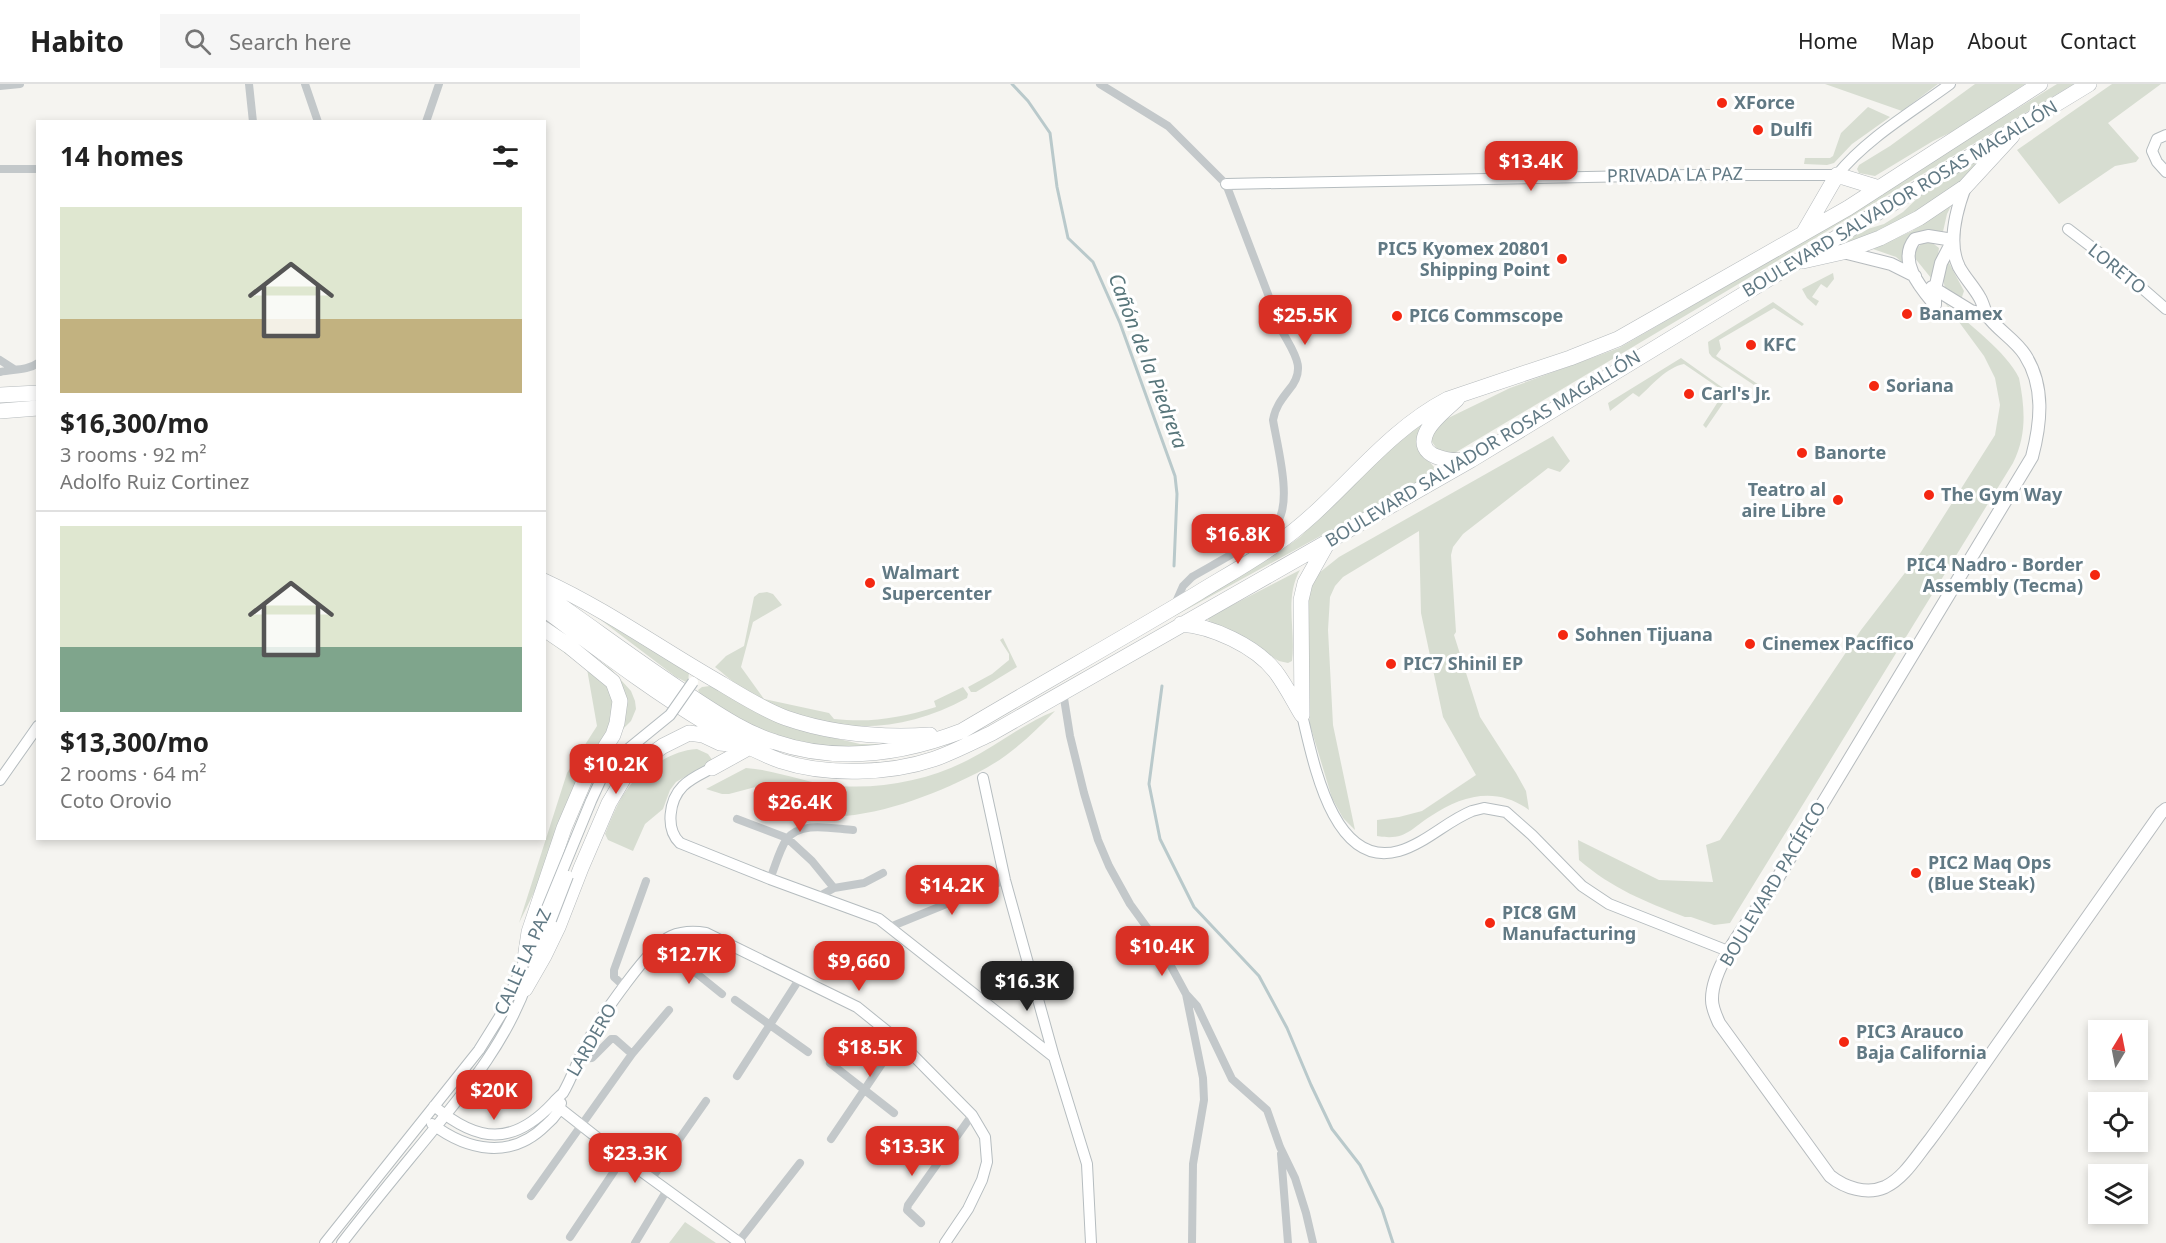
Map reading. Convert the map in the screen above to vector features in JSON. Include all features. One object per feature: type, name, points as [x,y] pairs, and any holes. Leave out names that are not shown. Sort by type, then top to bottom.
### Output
[{"type":"highway","name":"BOULEVARD SALVADOR ROSAS MAGALLÓN","points":[[546,595],[725,719],[774,742],[826,752],[867,754],[924,744],[963,731],[1174,608],[1275,545],[1308,518],[1407,424],[1435,405],[1618,339],[1803,234],[2040,84]]},
{"type":"highway","name":"BOULEVARD SALVADOR ROSAS MAGALLÓN","points":[[546,610],[666,699],[748,746],[781,761],[829,770],[852,771],[932,760],[960,748],[1063,692],[1471,460],[2089,84]]},
{"type":"highway","points":[[1794,263],[1843,252],[1880,238],[1919,218],[1965,187],[2025,123]]},
{"type":"highway","points":[[1803,234],[1837,175],[1879,188]]},
{"type":"highway","points":[[0,395],[36,393]]},
{"type":"highway","points":[[1464,393],[1431,425],[1424,441],[1428,451],[1438,458],[1454,461],[1471,460]]},
{"type":"highway","points":[[0,411],[36,408]]},
{"type":"highway","points":[[1302,715],[1301,600],[1310,573],[1328,541]]},
{"type":"highway","points":[[546,582],[633,628],[698,678],[784,717],[813,726],[858,735],[931,735],[963,731]]},
{"type":"highway","points":[[1181,624],[1211,629],[1232,639],[1266,661],[1302,715]]},
{"type":"highway","points":[[525,959],[529,932],[564,828],[585,779],[613,735],[620,701],[613,682],[546,630]]},
{"type":"highway","points":[[525,989],[554,935],[609,803],[628,771],[663,746],[689,733],[703,735],[714,741],[748,746]]},
{"type":"highway","points":[[712,768],[717,762],[720,750],[714,741]]},
{"type":"highway","points":[[712,768],[748,746]]},
{"type":"main road","name":"BOULEVARD PACÍFICO","points":[[1965,187],[1957,213],[1953,240],[1959,266],[1981,299],[1988,315],[2025,354],[2038,386],[2040,423],[2031,457],[1770,889],[1728,951],[1714,987],[1712,1001],[1719,1023],[1830,1176],[1850,1188],[1877,1190],[1898,1178],[1908,1168],[2166,809]]},
{"type":"main road","points":[[1913,275],[1909,254],[1911,244],[1915,239],[1928,236],[1953,240],[1941,263],[1935,289]]},
{"type":"main road","name":"BOULEVARD PACÍFICO","points":[[1843,252],[1891,264],[1971,311],[1988,315]]},
{"type":"street","points":[[0,86],[21,84]]},
{"type":"street","points":[[249,84],[253,120]]},
{"type":"street","points":[[305,84],[317,120]]},
{"type":"street","points":[[427,120],[439,84]]},
{"type":"street","points":[[1100,84],[1168,126],[1226,184],[1282,331],[1293,350],[1299,368],[1298,377],[1274,411],[1273,420],[1284,488],[1284,506],[1279,521],[1274,527],[1187,581],[1174,608]]},
{"type":"street","points":[[1837,175],[1848,161],[1866,146],[1950,84]]},
{"type":"street","points":[[2166,135],[2157,139],[2152,151],[2157,162],[2166,172]]},
{"type":"street","points":[[0,169],[36,169]]},
{"type":"street","name":"PRIVADA LA PAZ","points":[[1226,184],[1646,175],[1837,175]]},
{"type":"street","name":"LORETO","points":[[2068,229],[2119,268],[2166,309]]},
{"type":"street","points":[[0,360],[14,369]]},
{"type":"street","points":[[0,372],[28,369],[36,364]]},
{"type":"street","name":"CALLE LA PAZ","points":[[325,1243],[479,1050],[493,1029],[525,959],[547,919],[606,783],[623,760],[671,722],[698,678]]},
{"type":"street","points":[[1063,692],[1077,766],[1098,840],[1109,866],[1130,904],[1159,944],[1186,994],[1197,1006],[1232,1079],[1267,1110],[1280,1147],[1295,1178],[1313,1243]]},
{"type":"street","points":[[1302,715],[1326,800],[1345,833],[1360,845],[1377,851],[1397,851],[1410,847],[1464,814],[1484,808],[1506,812],[1582,886],[1609,904],[1728,951]]},
{"type":"street","points":[[0,780],[36,729]]},
{"type":"street","points":[[712,768],[688,781],[681,788],[672,807],[670,826],[680,843],[818,897],[871,914],[1054,1057]]},
{"type":"street","points":[[982,778],[1005,880],[1054,1057],[1088,1164],[1091,1243]]},
{"type":"street","points":[[737,819],[787,838],[812,861],[834,888]]},
{"type":"street","points":[[770,879],[787,838],[806,828],[854,830]]},
{"type":"street","points":[[818,897],[834,888],[864,883],[883,873]]},
{"type":"street","points":[[890,927],[1005,880]]},
{"type":"street","points":[[625,987],[614,977],[614,970],[646,881]]},
{"type":"street","name":"CALLE LA PAZ","points":[[345,1242],[499,1044],[525,989],[547,919]]},
{"type":"street","name":"LARDERO","points":[[556,1106],[589,1037],[651,951],[669,937],[681,933],[694,931],[706,933],[857,1007],[898,1040],[972,1115],[985,1137],[987,1162],[982,1180],[968,1209],[945,1243]]},
{"type":"street","points":[[660,944],[722,994]]},
{"type":"street","points":[[737,1076],[800,978]]},
{"type":"street","points":[[1186,994],[1201,1067],[1204,1100],[1193,1164],[1192,1243]]},
{"type":"street","points":[[735,1000],[808,1052]]},
{"type":"street","points":[[531,1196],[632,1054],[669,1010]]},
{"type":"street","points":[[579,1059],[592,1058],[611,1039],[615,1039],[632,1054]]},
{"type":"street","points":[[831,1139],[898,1040]]},
{"type":"street","points":[[830,1064],[894,1113]]},
{"type":"street","points":[[652,1178],[706,1101]]},
{"type":"street","points":[[434,1106],[446,1115],[479,1131],[493,1135],[513,1133],[524,1128],[556,1106]]},
{"type":"street","points":[[556,1106],[739,1242],[800,1163]]},
{"type":"street","points":[[424,1118],[470,1145],[491,1149],[515,1145],[530,1138],[544,1128],[556,1106]]},
{"type":"street","points":[[921,1223],[907,1210],[908,1205],[972,1115]]},
{"type":"street","points":[[491,1149],[493,1135]]},
{"type":"street","points":[[1280,1147],[1288,1243]]},
{"type":"street","points":[[570,1237],[623,1158]]},
{"type":"street","points":[[635,1243],[667,1190]]},
{"type":"shaded area","points":[[1825,84],[1938,84],[1902,111]]},
{"type":"shaded area","points":[[1975,84],[2025,84],[1962,127],[1933,141],[1875,176],[1859,173],[1857,169],[1859,165],[1890,146]]},
{"type":"shaded area","points":[[2057,84],[2074,84],[1453,454],[1437,449],[1432,442],[1432,435],[1440,422],[1510,388],[1619,348],[1778,256]]},
{"type":"shaded area","points":[[2112,84],[2161,84],[2108,123],[2139,158],[2136,162],[2115,166],[2059,204],[2017,150]]},
{"type":"shaded area","points":[[1868,107],[1890,117],[1852,144],[1834,163],[1804,164],[1805,158],[1833,156],[1841,133]]},
{"type":"shaded area","points":[[2019,134],[1955,188],[1886,230],[1827,251],[1858,232],[1884,224],[1903,212],[1925,191]]},
{"type":"shaded area","points":[[1954,200],[1947,214],[1942,236],[1919,232],[1904,264],[1896,257],[1873,249],[1912,231]]},
{"type":"shaded area","points":[[1930,241],[1939,248],[1935,275],[1931,278],[1914,257],[1919,246]]},
{"type":"shaded area","points":[[1947,259],[1964,291],[1962,297],[1949,293],[1945,289]]},
{"type":"shaded area","points":[[1833,273],[1834,279],[1827,288],[1821,284],[1812,297],[1819,301],[1816,306],[1807,298],[1802,289]]},
{"type":"shaded area","points":[[1773,302],[1804,324],[1802,326],[1774,308],[1719,340],[1721,349],[1716,356],[1762,387],[1760,389],[1712,357],[1709,353],[1708,342]]},
{"type":"shaded area","points":[[1945,303],[2006,358],[2019,378],[2024,421],[2021,442],[2013,463],[1730,923],[1714,925],[1685,917],[1642,900],[1617,887],[1579,860],[1578,840],[1659,880],[1713,882],[1706,845],[1720,840],[1861,630],[1921,552],[1995,435],[2000,405],[1995,378],[1984,356]]},
{"type":"shaded area","points":[[1681,358],[1730,393],[1706,428],[1703,425],[1721,397],[1722,390],[1684,364],[1665,373],[1639,397],[1633,393],[1610,411],[1608,403]]},
{"type":"shaded area","points":[[1436,414],[1428,460],[1434,467],[1444,468],[1173,617],[1272,557],[1300,537],[1369,467],[1409,433]]},
{"type":"shaded area","points":[[1553,436],[1570,461],[1560,472],[1548,468],[1463,534],[1453,547],[1451,555],[1456,632],[1454,635],[1480,717],[1526,791],[1529,810],[1505,798],[1480,796],[1443,809],[1407,833],[1395,837],[1377,836],[1377,820],[1422,811],[1476,775],[1443,717],[1421,613],[1419,531],[1343,577],[1335,586],[1330,597],[1328,630],[1333,725],[1355,830],[1343,818],[1332,798],[1310,725],[1307,694],[1308,593],[1319,573],[1339,557]]},
{"type":"shaded area","points":[[1300,570],[1295,581],[1291,603],[1292,661],[1288,663],[1279,661],[1208,620],[1209,617]]},
{"type":"shaded area","points":[[759,593],[773,594],[782,605],[753,622],[741,667],[764,699],[829,713],[834,719],[873,720],[898,717],[936,707],[934,701],[963,687],[968,694],[967,698],[916,719],[866,726],[841,725],[816,720],[790,713],[758,699],[715,667],[726,656],[744,646],[754,597]]},
{"type":"shaded area","points":[[589,611],[689,672],[688,683],[676,677]]},
{"type":"shaded area","points":[[546,624],[611,669],[631,691],[636,709],[631,721],[589,763],[550,860],[519,923],[567,773],[597,726],[587,669],[546,640]]},
{"type":"shaded area","points":[[1003,638],[1017,667],[976,692],[971,692],[968,687],[992,674],[1009,660],[1009,654],[1000,640]]},
{"type":"shaded area","points":[[710,686],[805,731],[860,744],[903,744],[853,750],[795,742],[750,726],[700,694],[698,690]]},
{"type":"shaded area","points":[[1055,711],[1019,745],[988,767],[936,792],[872,812],[828,817],[806,816],[807,793],[763,785],[729,794],[706,789],[746,768],[840,786],[873,786],[906,782],[938,773],[968,760]]},
{"type":"shaded area","points":[[697,749],[708,754],[713,761],[703,769],[676,782],[670,790],[663,809],[645,824],[633,851],[608,840],[605,834],[610,822],[632,783],[649,768],[674,754]]},
{"type":"shaded area","points":[[685,1222],[716,1243],[669,1243]]},
{"type":"waterway","name":"Cañón de la Piedrera","points":[[1012,84],[1028,101],[1050,133],[1057,187],[1068,238],[1093,262],[1120,323],[1175,476],[1177,494],[1174,566]]},
{"type":"waterway","name":"Cañón de la Piedrera","points":[[1162,686],[1149,784],[1160,839],[1194,907],[1259,976],[1287,1028],[1332,1129],[1360,1165],[1382,1209],[1393,1243]]},
{"type":"place","name":"XForce","points":[[1722,103]]},
{"type":"place","name":"Dulfi","points":[[1758,130]]},
{"type":"place","name":"PIC5 Kyomex 20801 Shipping Point","points":[[1562,259]]},
{"type":"place","name":"Banamex","points":[[1907,314]]},
{"type":"place","name":"PIC6 Commscope","points":[[1397,316]]},
{"type":"place","name":"KFC","points":[[1751,345]]},
{"type":"place","name":"Soriana","points":[[1874,386]]},
{"type":"place","name":"Carl's Jr.","points":[[1689,394]]},
{"type":"place","name":"Banorte","points":[[1802,453]]},
{"type":"place","name":"The Gym Way","points":[[1929,495]]},
{"type":"place","name":"Teatro al aire Libre","points":[[1838,500]]},
{"type":"place","name":"PIC4 Nadro - Border Assembly (Tecma)","points":[[2095,575]]},
{"type":"place","name":"Walmart Supercenter","points":[[870,583]]},
{"type":"place","name":"Sohnen Tijuana","points":[[1563,635]]},
{"type":"place","name":"Cinemex Pacífico","points":[[1750,644]]},
{"type":"place","name":"PIC7 Shinil EP","points":[[1391,664]]},
{"type":"place","name":"PIC2 Maq Ops (Blue Steak)","points":[[1916,873]]},
{"type":"place","name":"PIC8 GM Manufacturing","points":[[1490,923]]},
{"type":"place","name":"PIC3 Arauco Baja California","points":[[1844,1042]]}]
